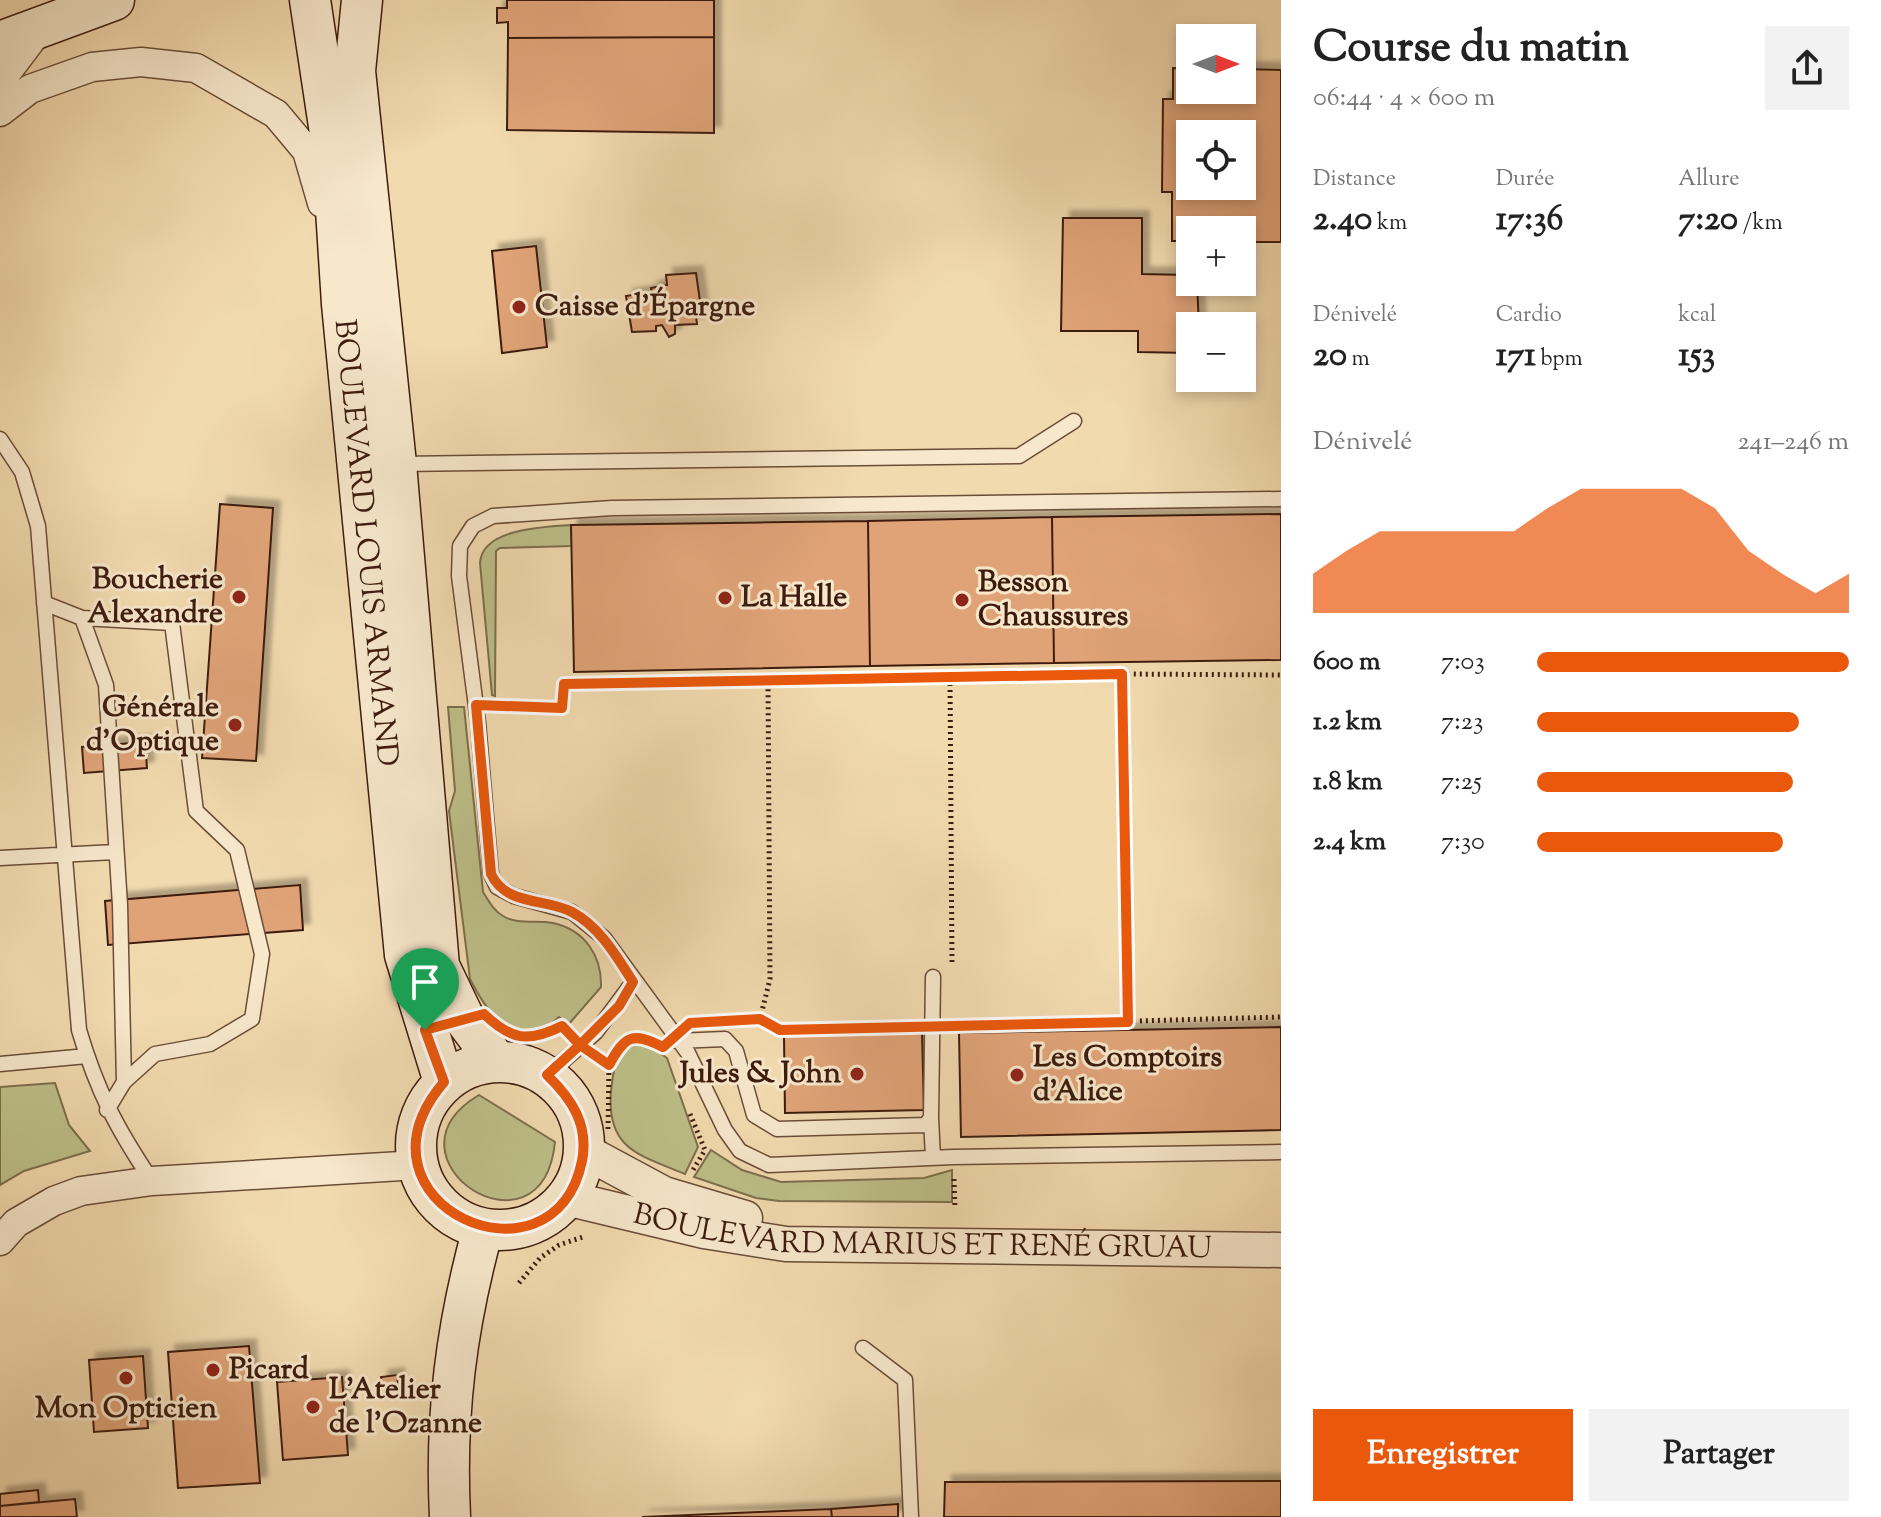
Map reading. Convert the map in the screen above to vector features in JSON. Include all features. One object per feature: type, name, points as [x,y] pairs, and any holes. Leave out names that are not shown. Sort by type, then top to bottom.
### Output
[{"type":"main road","points":[[0,42],[114,0]]},
{"type":"main road","name":"BOULEVARD LOUIS ARMAND","points":[[310,0],[332,146],[342,304],[405,955],[444,1082]]},
{"type":"main road","name":"BOULEVARD LOUIS ARMAND","points":[[362,0],[355,71],[396,464],[439,966],[458,1009],[505,1048]]},
{"type":"main road","points":[[505,1048],[522,1064],[547,1075],[568,1096],[597,1144],[566,1198],[550,1214],[529,1225],[506,1230],[483,1229],[460,1220],[441,1206],[426,1188],[418,1165],[419,1120],[429,1100],[444,1082],[505,1048]]},
{"type":"main road","points":[[450,1517],[448,1417],[457,1335],[483,1229]]},
{"type":"street","points":[[0,90],[7,72],[41,27]]},
{"type":"street","points":[[0,112],[30,89],[92,67],[141,62],[196,68],[276,114],[307,151],[317,174],[342,304]]},
{"type":"street","name":"BOULEVARD MARIUS ET RENÉ GRUAU","points":[[597,1144],[664,1194],[735,1217],[783,1225],[1281,1228]]},
{"type":"street","points":[[0,1241],[16,1223],[54,1201],[81,1191],[152,1181],[418,1165]]},
{"type":"street","name":"BOULEVARD MARIUS ET RENÉ GRUAU","points":[[566,1198],[704,1231],[786,1244],[1281,1250]]},
{"type":"lane","points":[[396,464],[1019,456],[1074,421]]},
{"type":"lane","points":[[0,439],[22,472],[33,501],[79,1030],[107,1110],[152,1181]]},
{"type":"lane","points":[[1281,499],[612,508],[493,516],[473,526],[460,546],[459,576],[476,705],[491,874],[497,887],[514,896],[572,912],[604,938],[633,982],[688,1053],[725,1130],[740,1151],[769,1165],[953,1157],[1281,1152]]},
{"type":"lane","points":[[44,603],[82,618],[172,623],[196,811],[237,850],[262,954],[252,1019],[210,1044],[155,1054],[124,1082],[107,1110]]},
{"type":"lane","points":[[82,618],[106,685],[120,905],[124,1082]]},
{"type":"lane","points":[[0,858],[115,852]]},
{"type":"lane","points":[[933,977],[933,1158]]},
{"type":"lane","points":[[547,1075],[619,1006],[633,982]]},
{"type":"lane","points":[[675,1039],[725,1039],[736,1051],[754,1115],[777,1129],[925,1125],[931,1118]]},
{"type":"lane","points":[[0,1064],[87,1056]]},
{"type":"lane","points":[[863,1348],[905,1380],[911,1517]]},
{"type":"path","points":[[476,705],[562,708],[564,684],[1122,674],[1281,675]]},
{"type":"path","points":[[1122,674],[1128,1022]]},
{"type":"path","points":[[950,678],[953,977]]},
{"type":"path","points":[[760,1019],[770,979],[768,682]]},
{"type":"path","points":[[951,1040],[952,1014]]},
{"type":"path","points":[[732,1020],[760,1019],[780,1030],[1281,1017]]},
{"type":"path","points":[[505,1048],[562,1026],[580,1045],[609,1065]]},
{"type":"path","points":[[597,1144],[606,1106],[609,1065],[622,1043],[633,1037],[644,1037],[663,1047],[675,1039]]},
{"type":"path","points":[[953,1157],[955,1209]]},
{"type":"green space","points":[[571,525],[572,546],[500,548],[496,551],[495,696],[492,695],[480,563],[483,551],[503,536],[516,532]]},
{"type":"green space","points":[[448,707],[464,707],[483,892],[503,916],[564,926],[583,938],[595,955],[601,987],[568,1025],[559,1017],[544,1028],[530,1033],[518,1032],[495,1017],[470,979],[449,811],[455,791]]},
{"type":"green space","points":[[645,1042],[667,1058],[698,1147],[685,1174],[640,1155],[620,1138],[614,1126],[611,1091],[614,1069],[623,1049]]},
{"type":"green space","points":[[55,1083],[69,1125],[90,1151],[24,1171],[0,1185],[0,1087]]},
{"type":"green space","points":[[479,1095],[555,1142],[544,1179],[523,1197],[497,1200],[472,1190],[453,1171],[444,1147],[451,1120]]},
{"type":"green space","points":[[711,1150],[742,1170],[781,1182],[924,1178],[952,1170],[952,1202],[779,1201],[756,1198],[694,1177]]},
{"type":"building","points":[[507,0],[714,0],[714,37],[508,38],[508,22],[497,23],[497,8],[507,8]]},
{"type":"building","points":[[714,37],[714,133],[507,130],[508,38]]},
{"type":"building","points":[[1173,68],[1176,68],[1176,104],[1256,104],[1256,69],[1281,70],[1281,242],[1256,242],[1256,216],[1176,216],[1176,241],[1172,241],[1172,192],[1162,192],[1163,99],[1173,99]]},
{"type":"building","points":[[1063,218],[1142,218],[1142,274],[1176,275],[1176,296],[1198,296],[1198,312],[1176,312],[1176,353],[1138,352],[1138,331],[1061,331]]},
{"type":"building","points":[[536,246],[547,347],[502,353],[492,251]]},
{"type":"building","points":[[696,273],[701,308],[695,308],[697,324],[675,325],[675,334],[669,337],[662,325],[656,326],[656,331],[632,332],[626,296],[652,292],[651,288],[667,285],[666,275]]},
{"type":"building","points":[[220,504],[273,508],[256,761],[202,758]]},
{"type":"building","points":[[1281,514],[1281,660],[1054,663],[1052,517]]},
{"type":"building","points":[[1052,517],[1054,663],[870,666],[868,521]]},
{"type":"building","points":[[868,521],[870,666],[574,672],[571,525]]},
{"type":"building","points":[[145,742],[147,768],[84,773],[82,747]]},
{"type":"building","points":[[300,885],[303,930],[108,945],[105,901]]},
{"type":"building","points":[[1281,1027],[1281,1130],[961,1137],[959,1033]]},
{"type":"building","points":[[922,1033],[924,1110],[785,1113],[784,1036]]},
{"type":"building","points":[[249,1346],[260,1483],[178,1488],[168,1352]]},
{"type":"building","points":[[143,1356],[148,1428],[94,1432],[89,1360]]},
{"type":"building","points":[[397,1375],[399,1393],[383,1395],[381,1377]]},
{"type":"building","points":[[342,1377],[348,1455],[283,1460],[277,1382]]},
{"type":"building","points":[[1281,1481],[1281,1517],[944,1517],[945,1482]]},
{"type":"building","points":[[38,1490],[39,1502],[0,1506],[0,1494]]},
{"type":"building","points":[[75,1499],[77,1517],[0,1517],[0,1506]]},
{"type":"building","points":[[898,1504],[898,1517],[832,1517],[831,1509]]},
{"type":"building","points":[[831,1509],[832,1517],[642,1517]]},
{"type":"place","name":"Caisse d'Épargne","points":[[519,307]]},
{"type":"place","name":"Boucherie Alexandre","points":[[239,597]]},
{"type":"place","name":"La Halle","points":[[725,598]]},
{"type":"place","name":"Besson Chaussures","points":[[962,600]]},
{"type":"place","name":"Générale d'Optique","points":[[235,725]]},
{"type":"place","name":"Jules & John","points":[[857,1074]]},
{"type":"place","name":"Les Comptoirs d'Alice","points":[[1017,1075]]},
{"type":"place","name":"Picard","points":[[213,1370]]},
{"type":"place","name":"Mon Opticien","points":[[126,1378]]},
{"type":"place","name":"L'Atelier de l'Ozanne","points":[[313,1407]]},
{"type":"route","points":[[425,1030],[444,1082],[429,1100],[419,1120],[416,1143],[418,1165],[426,1188],[441,1206],[460,1220],[483,1229],[506,1230],[529,1225],[550,1214],[566,1198],[579,1176],[584,1151],[581,1122],[568,1096],[547,1075],[580,1045],[609,1065],[622,1043],[633,1037],[644,1037],[663,1047],[690,1023],[760,1019],[780,1030],[1128,1022],[1122,674],[564,684],[562,708],[476,705],[491,874],[497,887],[514,896],[572,912],[604,938],[633,982],[619,1006],[580,1045],[562,1026],[532,1037],[515,1036],[502,1031],[484,1014],[425,1030]]}]
